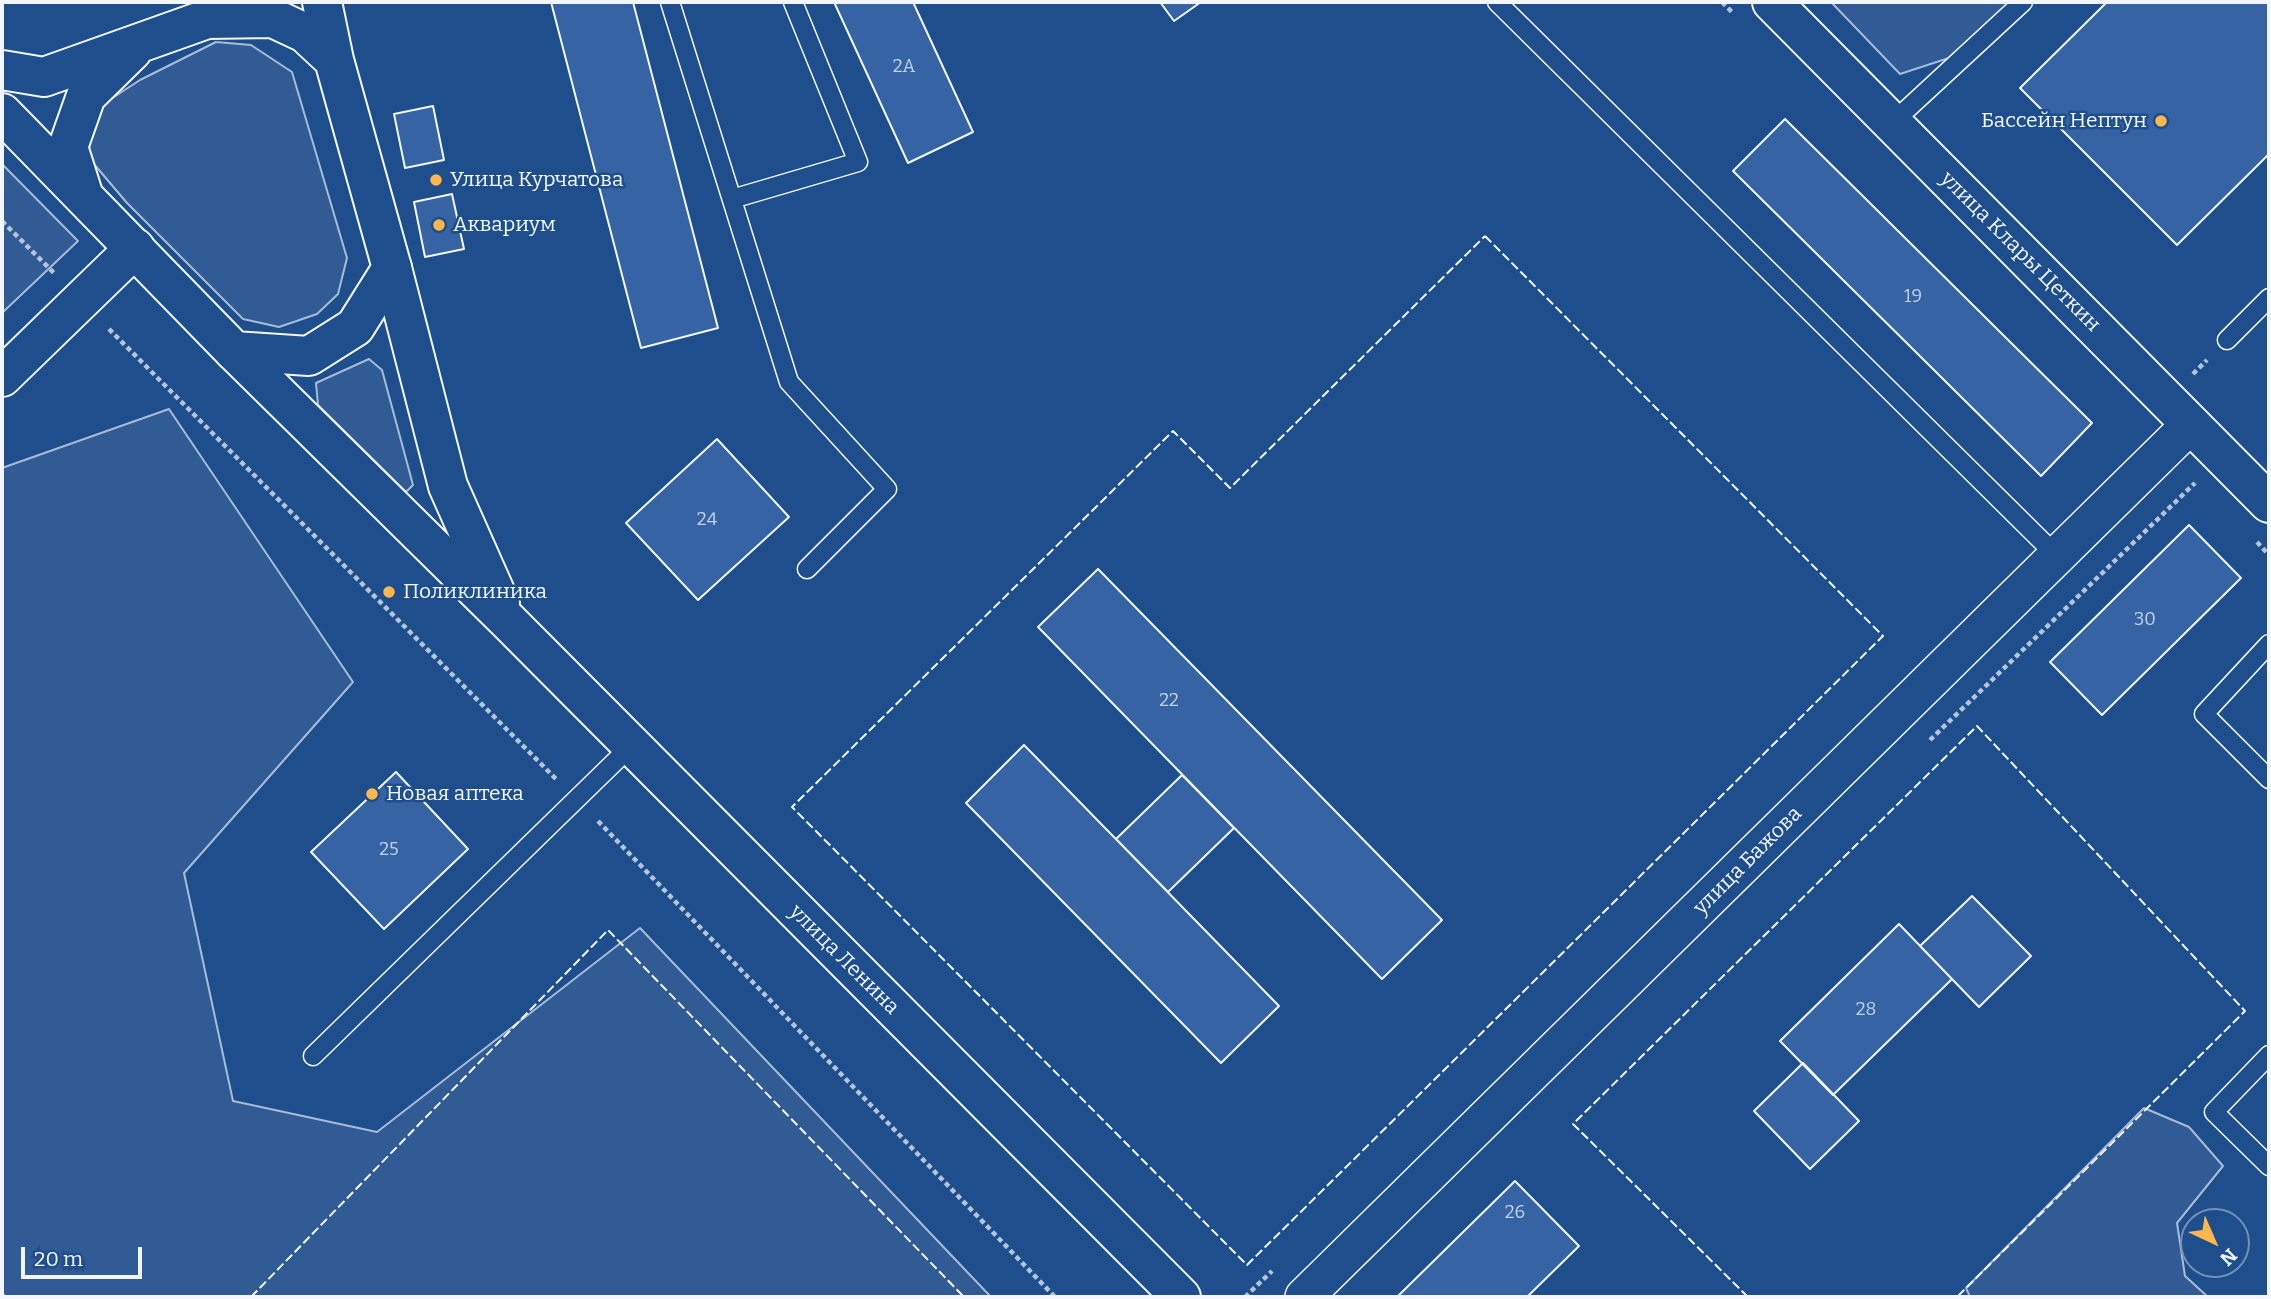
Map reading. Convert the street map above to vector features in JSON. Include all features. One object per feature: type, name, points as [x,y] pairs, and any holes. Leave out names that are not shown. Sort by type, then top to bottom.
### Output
[{"type":"street","points":[[321,2],[334,60],[392,268],[448,486],[508,621]]},
{"type":"street","name":"улица Клары Цеткин","points":[[1772,2],[2269,503]]},
{"type":"street","points":[[2,70],[44,77],[141,43],[215,10],[272,18],[305,33],[334,60]]},
{"type":"street","points":[[84,196],[68,147],[86,96],[141,43]]},
{"type":"street","name":"улица Ленина","points":[[2,113],[234,351],[508,621],[1181,1297]]},
{"type":"street","points":[[2,377],[135,248]]},
{"type":"street","points":[[234,351],[309,356],[355,327],[392,268]]},
{"type":"street","name":"улица Бажова","points":[[1304,1297],[2191,424]]},
{"type":"lane","points":[[215,10],[244,2]]},
{"type":"lane","points":[[670,2],[789,382],[887,489],[807,569]]},
{"type":"lane","points":[[732,199],[858,162],[793,2]]},
{"type":"lane","points":[[1497,2],[2057,557]]},
{"type":"lane","points":[[1892,123],[2023,2]]},
{"type":"lane","points":[[2227,340],[2269,298]]},
{"type":"lane","points":[[2269,644],[2204,714],[2269,779]]},
{"type":"lane","points":[[313,1056],[631,746]]},
{"type":"lane","points":[[2269,1055],[2214,1112],[2269,1167]]},
{"type":"path","points":[[2,221],[577,800],[1055,1297]]},
{"type":"shaded area","points":[[1831,2],[2009,2],[1961,54],[1900,74]]},
{"type":"shaded area","points":[[216,42],[251,45],[292,72],[347,258],[338,294],[317,314],[279,327],[243,319],[127,203],[88,157],[94,110],[140,80]]},
{"type":"shaded area","points":[[2,164],[78,241],[2,313]]},
{"type":"shaded area","points":[[369,359],[382,370],[413,485],[406,492],[318,405],[316,383]]},
{"type":"shaded area","points":[[169,409],[353,682],[184,873],[233,1101],[377,1132],[640,928],[991,1297],[6,1297],[2,1293],[2,468]]},
{"type":"shaded area","points":[[2144,1108],[2189,1127],[2223,1166],[2189,1208],[2180,1208],[2180,1219],[2177,1223],[2180,1278],[2187,1278],[2208,1297],[1970,1297],[1966,1288]]},
{"type":"building","points":[[551,2],[633,2],[718,328],[641,348]]},
{"type":"building","points":[[834,2],[913,2],[973,132],[908,163]]},
{"type":"building","points":[[1160,2],[1201,2],[1174,21]]},
{"type":"building","name":"Бассейн Нептун","points":[[2107,2],[2269,2],[2269,154],[2177,245],[2020,88]]},
{"type":"building","name":"Аквариум","points":[[433,106],[444,160],[405,168],[394,114]]},
{"type":"building","points":[[1785,119],[2092,423],[2041,476],[1733,171]]},
{"type":"building","name":"Аквариум","points":[[452,194],[464,249],[425,257],[414,202]]},
{"type":"building","points":[[717,439],[789,517],[698,600],[626,523]]},
{"type":"building","points":[[2189,525],[2241,578],[2102,715],[2050,662]]},
{"type":"building","points":[[1098,569],[1442,920],[1382,979],[1038,627]]},
{"type":"building","points":[[1024,745],[1279,1006],[1221,1063],[966,803]]},
{"type":"building","points":[[396,772],[468,849],[384,929],[311,852]]},
{"type":"building","points":[[1182,775],[1234,828],[1168,892],[1116,839]]},
{"type":"building","points":[[1972,896],[2031,956],[1979,1007],[1920,946]]},
{"type":"building","points":[[1899,924],[1952,979],[1833,1095],[1780,1041]]},
{"type":"building","points":[[1803,1063],[1859,1121],[1810,1169],[1754,1111]]},
{"type":"building","points":[[1515,1181],[1579,1246],[1527,1297],[1397,1297]]},
{"type":"fence","points":[[1485,236],[1883,636],[1247,1265],[792,807],[1173,431],[1230,488],[1485,236]]},
{"type":"fence","points":[[1748,1297],[1573,1124],[1977,726],[2245,1011],[1957,1297]]},
{"type":"fence","points":[[251,1297],[608,930],[964,1297]]},
{"type":"place","name":"Бассейн Нептун","points":[[2161,121]]},
{"type":"place","name":"Улица Курчатова","points":[[436,180]]},
{"type":"place","name":"Аквариум","points":[[439,225]]},
{"type":"place","name":"Поликлиника","points":[[389,592]]},
{"type":"place","name":"Новая аптека","points":[[372,794]]}]
